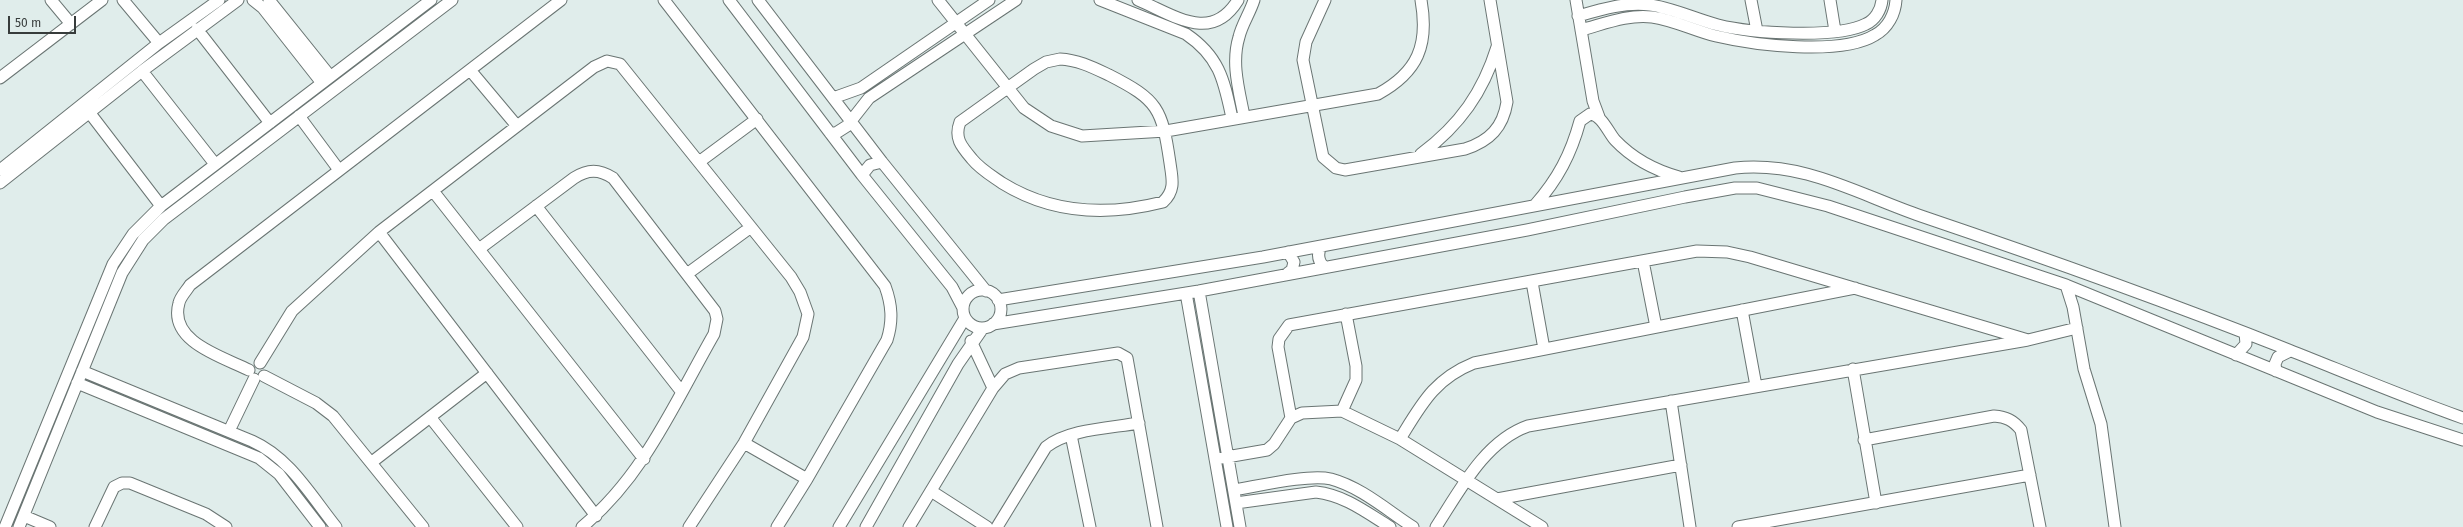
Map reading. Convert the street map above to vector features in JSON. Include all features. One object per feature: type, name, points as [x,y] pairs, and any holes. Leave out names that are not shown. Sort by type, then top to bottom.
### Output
[{"type":"street","points":[[51,0],[71,24]]},
{"type":"street","points":[[0,78],[102,0]]},
{"type":"street","points":[[123,0],[159,43]]},
{"type":"street","points":[[0,170],[159,43],[219,0]]},
{"type":"street","points":[[0,183],[142,71],[238,0]]},
{"type":"street","points":[[253,0],[263,8],[326,80]]},
{"type":"street","points":[[268,0],[326,80]]},
{"type":"street","points":[[4,523],[45,430],[113,264],[122,249],[145,220],[215,164],[431,0]]},
{"type":"street","points":[[19,527],[122,273],[136,249],[153,229],[452,0]]},
{"type":"street","points":[[423,527],[372,462],[325,408],[256,375],[201,346],[184,334],[179,324],[177,313],[179,302],[195,281],[561,0]]},
{"type":"street","points":[[664,0],[885,286],[890,298],[891,326],[887,340],[808,479],[777,527]]},
{"type":"street","points":[[729,0],[862,175],[952,286],[964,313],[972,325],[988,326],[1199,291],[1288,273],[1411,252],[1735,188],[1757,188],[1774,191],[1885,224],[2066,285],[2377,412],[2463,440]]},
{"type":"street","points":[[758,0],[882,162],[986,291],[998,300],[1288,252],[1748,166],[1791,168],[1823,178],[1893,206],[2052,261],[2245,333],[2388,392],[2463,418]]},
{"type":"street","points":[[938,0],[1024,108],[1051,126],[1082,136],[1166,131],[1232,118],[1378,94],[1396,84],[1411,69],[1420,50],[1424,30],[1421,0]]},
{"type":"street","points":[[833,98],[861,88],[989,0]]},
{"type":"street","points":[[830,133],[842,130],[851,122],[869,98],[964,33],[1016,0]]},
{"type":"street","points":[[1100,0],[1186,34],[1205,49],[1219,69],[1232,118]]},
{"type":"street","points":[[1138,0],[1191,22],[1200,24],[1220,20],[1228,14],[1238,0]]},
{"type":"street","points":[[1241,0],[1253,3],[1242,26],[1236,51],[1236,77],[1244,116]]},
{"type":"street","points":[[1325,0],[1304,51],[1311,105],[1323,157],[1336,168],[1345,170],[1478,145],[1490,138],[1499,128],[1505,115],[1507,102],[1490,0]]},
{"type":"street","points":[[1576,0],[1593,101],[1599,117],[1613,138],[1638,159],[1661,172],[1682,178]]},
{"type":"street","points":[[1751,0],[1757,31]]},
{"type":"street","points":[[1830,0],[1835,30]]},
{"type":"street","points":[[1578,16],[1628,4],[1662,4],[1718,25],[1757,31],[1796,33],[1835,30],[1866,24],[1878,12],[1882,0]]},
{"type":"street","points":[[1581,30],[1621,19],[1641,16],[1662,19],[1714,36],[1751,43],[1787,46],[1837,45],[1869,38],[1881,31],[1893,15],[1896,0]]},
{"type":"street","points":[[1186,34],[1191,22]]},
{"type":"street","points":[[198,29],[270,123]]},
{"type":"street","points":[[372,45],[380,54]]},
{"type":"street","points":[[1419,156],[1441,139],[1460,119],[1477,97],[1489,72],[1497,46]]},
{"type":"street","points":[[1060,59],[1074,60],[1142,93],[1157,110],[1166,131],[1173,188],[1170,196],[1163,202],[1105,211],[1058,207],[1036,200],[995,179],[976,164],[957,139],[957,130],[960,122],[1008,87],[1046,62],[1060,59]]},
{"type":"street","points":[[229,431],[256,375],[265,367],[260,362],[292,311],[379,232],[594,67],[607,61],[620,64],[791,277],[800,292],[808,314],[803,336],[744,443],[689,527]]},
{"type":"street","points":[[470,70],[517,126]]},
{"type":"street","points":[[142,71],[215,164]]},
{"type":"street","points":[[89,112],[161,206]]},
{"type":"street","points":[[1535,205],[1562,170],[1582,117],[1590,114],[1599,117]]},
{"type":"street","points":[[299,116],[339,170]]},
{"type":"street","points":[[699,162],[757,119]]},
{"type":"street","points":[[862,175],[870,165],[882,162]]},
{"type":"street","points":[[479,249],[583,172],[594,170],[604,172],[613,178],[715,311],[717,319],[714,334],[681,391],[660,433],[644,459],[624,486],[596,516],[582,527]]},
{"type":"street","points":[[433,191],[644,459]]},
{"type":"street","points":[[536,206],[681,391]]},
{"type":"street","points":[[1885,224],[1893,206]]},
{"type":"street","points":[[687,274],[751,227]]},
{"type":"street","points":[[379,232],[596,516]]},
{"type":"street","points":[[1321,246],[1318,252],[1320,263],[1324,267]]},
{"type":"street","points":[[1291,418],[1278,347],[1283,331],[1297,322],[1532,282],[1697,251],[1727,252],[1857,287],[2028,340]]},
{"type":"street","points":[[1288,252],[1294,262],[1292,270],[1288,273]]},
{"type":"street","points":[[1643,261],[1656,327]]},
{"type":"street","points":[[1532,282],[1544,349]]},
{"type":"street","points":[[2066,285],[2077,328],[2084,369],[2101,424],[2115,527]]},
{"type":"street","points":[[1400,439],[1431,391],[1444,379],[1458,370],[1474,363],[1857,287]]},
{"type":"street","points":[[839,527],[964,313],[970,294],[986,291]]},
{"type":"street","points":[[1199,291],[1240,527]]},
{"type":"street","points":[[1186,293],[1227,527]]},
{"type":"street","points":[[866,527],[971,341],[999,316],[998,300]]},
{"type":"street","points":[[1742,310],[1756,386]]},
{"type":"street","points":[[1342,411],[1356,380],[1346,314]]},
{"type":"street","points":[[87,327],[98,331]]},
{"type":"street","points":[[1436,527],[1466,480],[1497,444],[1515,430],[1528,426],[1756,386],[2028,340],[2077,328]]},
{"type":"street","points":[[2236,355],[2246,344],[2245,333]]},
{"type":"street","points":[[971,341],[993,388]]},
{"type":"street","points":[[2276,371],[2275,364],[2278,357],[2283,352],[2290,351]]},
{"type":"street","points":[[909,527],[993,388],[1005,374],[1019,368],[1122,354],[1127,358],[1158,527]]},
{"type":"street","points":[[1853,369],[1876,503]]},
{"type":"street","points":[[82,371],[260,445],[280,458],[336,527]]},
{"type":"street","points":[[372,462],[487,373]]},
{"type":"street","points":[[77,383],[259,458],[279,474],[319,525],[327,515]]},
{"type":"street","points":[[114,398],[119,386]]},
{"type":"street","points":[[1671,401],[1690,527]]},
{"type":"street","points":[[1215,459],[1228,458],[1267,450],[1274,444],[1291,418],[1302,413],[1342,411],[1400,439],[1542,527]]},
{"type":"street","points":[[1864,440],[1994,416],[2004,417],[2014,422],[2021,430],[2040,527]]},
{"type":"street","points":[[430,417],[517,527]]},
{"type":"street","points":[[997,527],[1046,447],[1059,438],[1139,423]]},
{"type":"street","points":[[45,430],[56,436]]},
{"type":"street","points":[[1071,435],[1090,527]]},
{"type":"street","points":[[744,443],[808,479]]},
{"type":"street","points":[[1497,499],[1680,465]]},
{"type":"street","points":[[1738,527],[1794,522],[1876,503],[2030,475]]},
{"type":"street","points":[[1234,490],[1314,478],[1329,479],[1357,490],[1413,527]]},
{"type":"street","points":[[95,527],[114,488],[122,483],[130,483],[206,514],[226,527]]},
{"type":"street","points":[[930,491],[987,527]]},
{"type":"street","points":[[1236,503],[1316,492],[1327,493],[1350,502],[1390,527]]},
{"type":"street","points":[[24,516],[50,527]]}]
